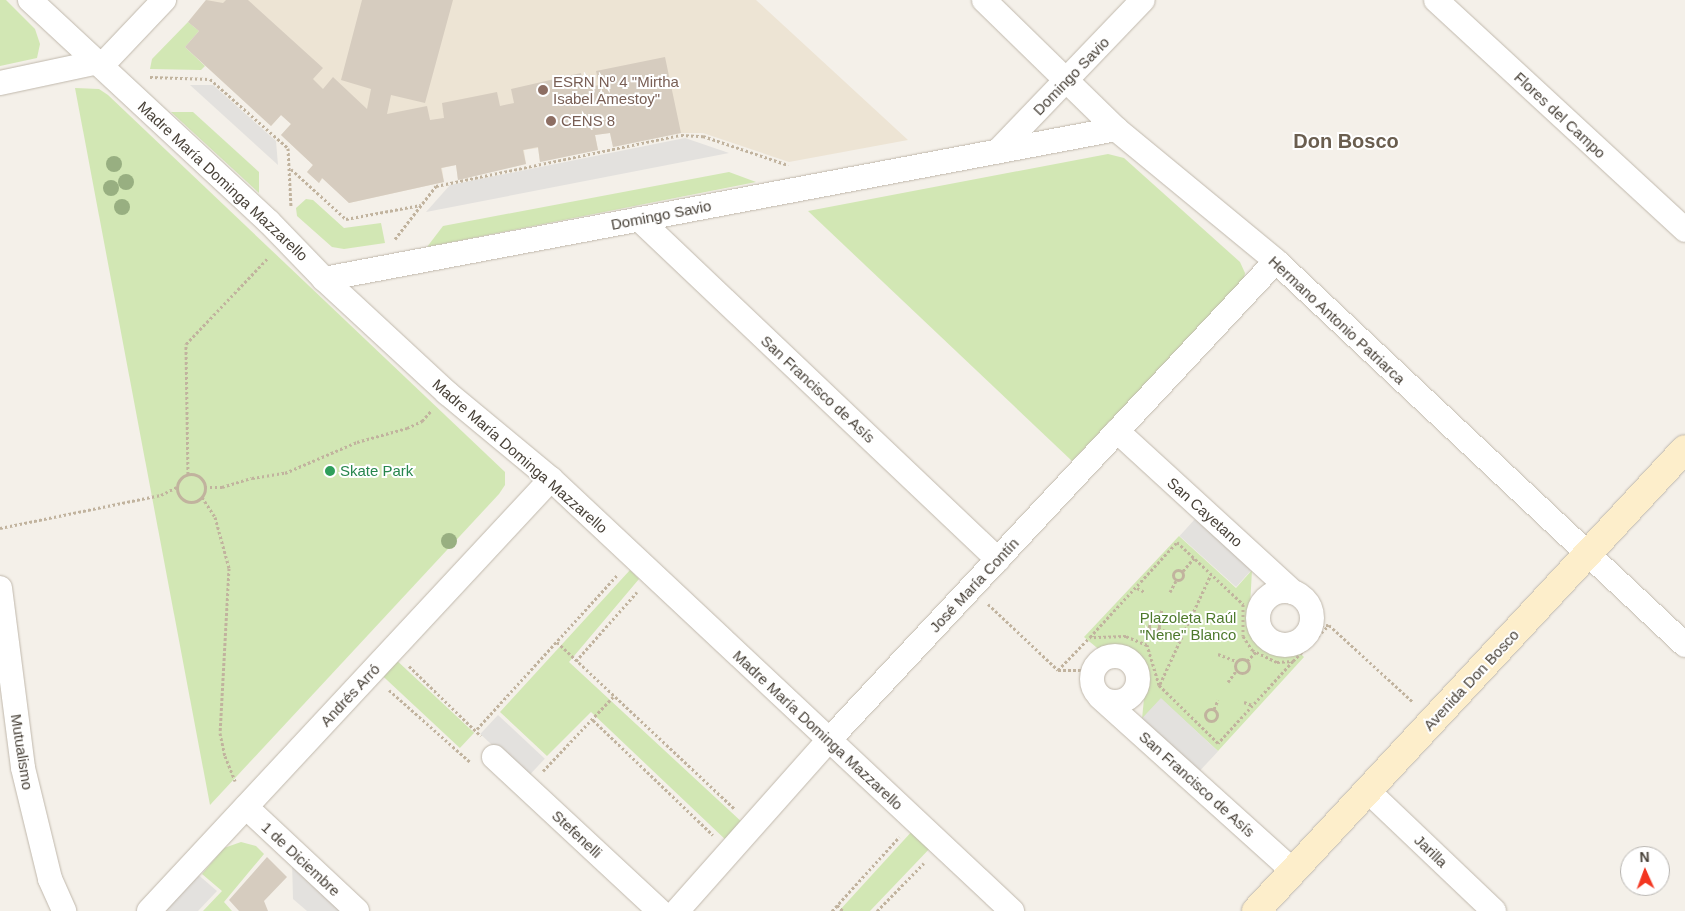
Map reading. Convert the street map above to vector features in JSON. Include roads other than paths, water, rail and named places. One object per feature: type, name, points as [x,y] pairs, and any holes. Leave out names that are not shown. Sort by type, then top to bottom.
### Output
[{"type":"main road","name":"Avenida Don Bosco","points":[[1256,911],[1685,450]]},
{"type":"street","name":"Madre María Dominga Mazzarello","points":[[30,0],[289,241],[324,279],[447,393],[551,480],[1012,911]]},
{"type":"street","points":[[0,83],[105,70],[107,60],[164,0]]},
{"type":"street","name":"Hermano Antonio Patriarca","points":[[984,0],[1116,129],[1276,262],[1685,645]]},
{"type":"street","name":"Domingo Savio","points":[[998,151],[1143,0]]},
{"type":"street","name":"Flores del Campo","points":[[1436,0],[1685,230]]},
{"type":"street","name":"Domingo Savio","points":[[324,279],[1116,129]]},
{"type":"street","name":"San Francisco de Asís","points":[[639,219],[998,560]]},
{"type":"street","name":"José María Contín","points":[[677,911],[829,740],[1276,262]]},
{"type":"street","name":"San Cayetano","points":[[1117,431],[1293,592],[1307,602],[1320,626],[1300,641],[1282,645],[1274,643],[1260,630],[1258,621],[1262,604],[1276,592],[1293,592]]},
{"type":"street","name":"Andrés Arró","points":[[149,911],[551,480]]},
{"type":"street","name":"Mutualismo","points":[[0,588],[0,602],[23,768],[50,879],[64,911]]},
{"type":"street","points":[[1119,656],[1127,658],[1137,670],[1138,686],[1128,698],[1114,702],[1100,697],[1092,684],[1094,670],[1104,658],[1119,656]]},
{"type":"street","name":"San Francisco de Asís","points":[[1100,697],[1293,871]]},
{"type":"street","name":"Stefenelli","points":[[494,757],[660,911]]},
{"type":"street","name":"Jarilla","points":[[1368,791],[1494,911]]},
{"type":"street","name":"1 de Diciembre","points":[[246,807],[357,911]]},
{"type":"place","name":"ESRN Nº 4 \"Mirtha Isabel Amestoy\"","points":[[543,90]]},
{"type":"place","name":"CENS 8","points":[[551,121]]},
{"type":"place","name":"Skate Park","points":[[330,471]]},
{"type":"district","name":"Don Bosco","points":[[1346,141]]},
{"type":"park label","name":"Plazoleta Raúl \"Nene\" Blanco","points":[[1188,626]]}]
